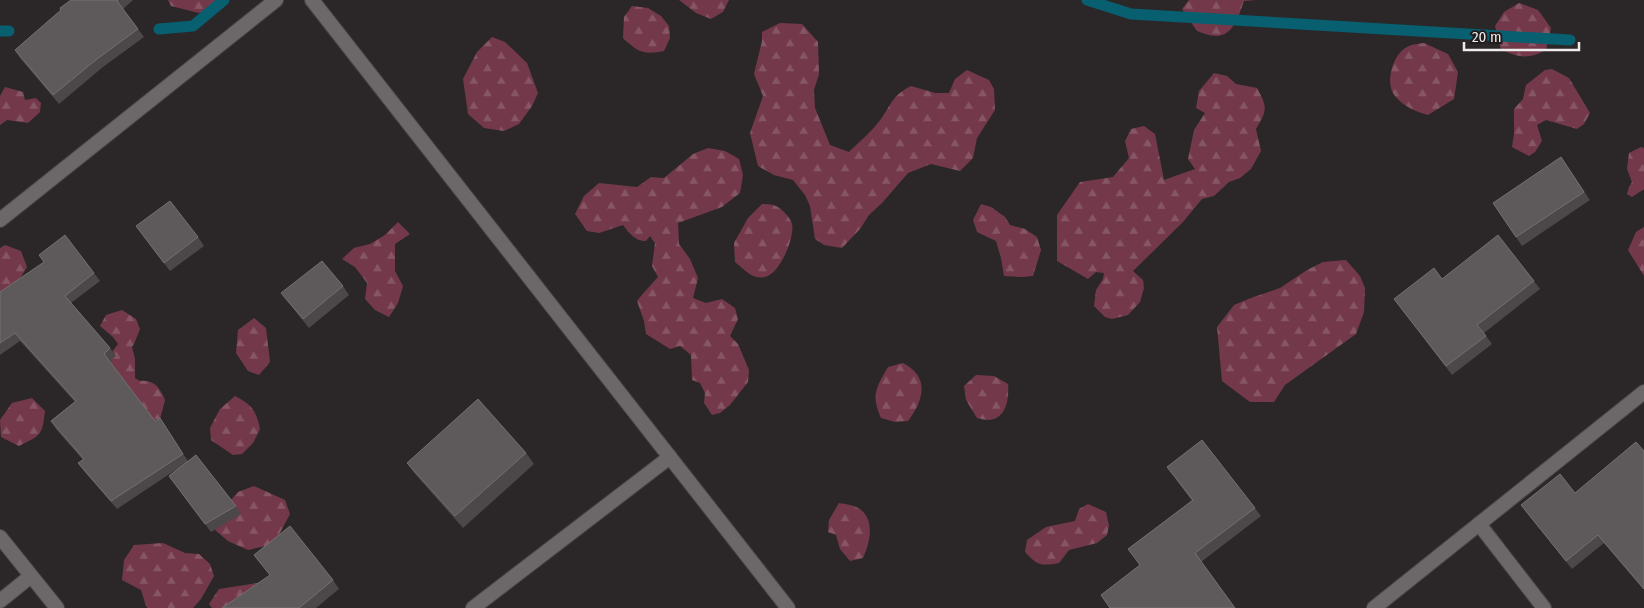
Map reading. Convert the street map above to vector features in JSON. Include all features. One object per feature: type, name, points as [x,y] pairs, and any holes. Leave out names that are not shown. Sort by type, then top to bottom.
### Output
[{"type":"street","points":[[0,220],[276,0]]},
{"type":"street","points":[[312,0],[788,608]]},
{"type":"street","points":[[1374,608],[1644,392]]},
{"type":"street","points":[[473,608],[670,457]]},
{"type":"street","points":[[1479,524],[1544,608]]},
{"type":"street","points":[[0,537],[57,608]]},
{"type":"street","points":[[0,601],[31,576]]},
{"type":"green space","points":[[168,0],[224,0],[220,5],[199,13],[171,6]]},
{"type":"green space","points":[[679,0],[729,0],[723,12],[711,19],[696,13]]},
{"type":"green space","points":[[1189,0],[1256,0],[1244,1],[1238,18],[1231,28],[1222,35],[1216,36],[1197,31],[1182,9]]},
{"type":"green space","points":[[1519,3],[1538,10],[1551,28],[1546,50],[1534,55],[1519,56],[1501,50],[1495,26],[1504,12]]},
{"type":"green space","points":[[632,6],[648,8],[661,16],[669,26],[670,38],[664,51],[651,53],[641,51],[623,38],[624,17]]},
{"type":"green space","points":[[780,23],[802,24],[818,42],[819,74],[814,90],[815,108],[830,145],[849,152],[874,128],[898,94],[911,86],[935,93],[949,93],[955,79],[967,70],[989,80],[994,89],[995,110],[977,138],[973,158],[960,171],[931,164],[908,173],[869,215],[860,229],[842,248],[824,245],[815,239],[810,206],[805,195],[793,180],[774,175],[758,166],[750,133],[763,96],[754,74],[762,41],[762,32]]},
{"type":"green space","points":[[492,37],[505,42],[527,63],[538,93],[532,106],[519,124],[504,131],[484,128],[468,114],[463,79],[477,52]]},
{"type":"green space","points":[[1424,43],[1448,54],[1458,72],[1454,99],[1428,115],[1402,103],[1395,96],[1390,84],[1392,68],[1403,49],[1414,44]]},
{"type":"green space","points":[[1552,69],[1569,78],[1590,113],[1584,124],[1577,129],[1546,120],[1537,125],[1542,141],[1535,152],[1529,156],[1512,147],[1514,109],[1523,99],[1526,85],[1545,70]]},
{"type":"green space","points":[[1214,73],[1227,76],[1236,84],[1257,88],[1265,109],[1256,129],[1261,151],[1251,169],[1240,178],[1229,182],[1214,196],[1202,199],[1183,222],[1133,271],[1143,280],[1144,288],[1140,302],[1128,315],[1112,319],[1105,317],[1094,306],[1096,290],[1103,279],[1104,273],[1096,272],[1088,279],[1057,261],[1057,215],[1080,182],[1113,177],[1129,158],[1125,141],[1131,129],[1144,126],[1155,134],[1164,180],[1195,169],[1188,159],[1194,130],[1205,113],[1196,108],[1199,91]]},
{"type":"green space","points":[[5,87],[23,92],[25,100],[36,98],[41,103],[40,112],[28,123],[7,120],[0,125],[0,96]]},
{"type":"green space","points":[[1641,147],[1644,148],[1644,189],[1632,197],[1627,194],[1632,182],[1627,169],[1629,153]]},
{"type":"green space","points":[[708,148],[725,151],[739,159],[743,175],[740,193],[722,207],[678,223],[679,244],[690,259],[698,278],[693,298],[706,303],[722,299],[735,308],[738,319],[730,336],[738,344],[749,370],[748,382],[730,405],[720,413],[712,415],[704,403],[705,393],[700,383],[692,380],[691,355],[680,346],[670,349],[646,334],[637,301],[658,277],[652,266],[655,243],[650,236],[646,241],[635,238],[623,225],[599,233],[587,231],[575,214],[584,196],[599,183],[637,187],[651,177],[664,178],[693,154]]},
{"type":"green space","points":[[762,204],[773,205],[782,210],[791,221],[792,230],[789,246],[781,262],[771,274],[760,278],[749,273],[735,262],[734,243],[748,218]]},
{"type":"green space","points":[[981,204],[991,207],[1005,217],[1010,225],[1025,229],[1037,237],[1041,250],[1033,276],[1004,276],[996,241],[977,232],[973,220]]},
{"type":"green space","points":[[398,222],[410,234],[395,244],[395,271],[403,286],[398,303],[389,317],[375,310],[365,299],[367,283],[355,267],[342,259],[354,248],[370,244],[385,235]]},
{"type":"green space","points":[[1644,227],[1644,276],[1628,250],[1636,232]]},
{"type":"green space","points":[[5,245],[21,251],[27,267],[16,285],[0,295],[0,248]]},
{"type":"green space","points":[[1346,260],[1360,276],[1365,288],[1364,312],[1356,334],[1285,385],[1274,402],[1250,402],[1222,381],[1217,327],[1234,305],[1280,288],[1323,262]]},
{"type":"green space","points":[[122,310],[136,319],[140,329],[132,347],[135,359],[135,378],[140,381],[149,381],[156,385],[165,400],[160,419],[138,421],[109,368],[112,352],[118,344],[100,326],[106,315]]},
{"type":"green space","points":[[254,318],[266,328],[270,362],[259,375],[248,371],[236,353],[238,330]]},
{"type":"green space","points":[[903,363],[912,369],[921,382],[921,397],[908,421],[895,422],[881,418],[876,403],[876,392],[888,367]]},
{"type":"green space","points":[[976,375],[994,376],[1008,384],[1006,406],[1000,416],[989,420],[977,418],[966,400],[964,386]]},
{"type":"green space","points":[[235,396],[246,402],[252,409],[257,417],[260,429],[253,443],[242,454],[233,455],[211,440],[210,428],[220,409]]},
{"type":"green space","points":[[32,398],[45,411],[43,425],[39,434],[19,446],[1,437],[0,420],[12,403]]},
{"type":"green space","points":[[254,486],[285,500],[290,514],[274,544],[248,550],[228,541],[215,530],[224,508],[238,492]]},
{"type":"green space","points":[[839,503],[858,508],[864,512],[867,518],[870,531],[868,545],[863,558],[850,561],[840,549],[836,535],[828,532],[829,520]]},
{"type":"green space","points":[[1088,504],[1106,512],[1109,526],[1107,535],[1097,543],[1069,550],[1059,563],[1053,564],[1040,564],[1025,552],[1027,540],[1046,527],[1075,521],[1079,509]]},
{"type":"green space","points":[[163,543],[185,553],[199,554],[210,564],[214,576],[201,599],[193,608],[148,608],[141,590],[122,580],[124,560],[134,545]]},
{"type":"green space","points":[[257,583],[268,590],[273,608],[212,608],[209,604],[219,589]]},
{"type":"building","points":[[71,0],[118,0],[138,29],[53,95],[15,50]]},
{"type":"building","points":[[1561,157],[1584,192],[1516,237],[1493,203]]},
{"type":"building","points":[[170,201],[198,237],[164,263],[136,226]]},
{"type":"building","points":[[65,235],[94,273],[65,296],[110,348],[104,354],[155,421],[160,418],[183,454],[111,501],[78,463],[84,459],[51,421],[76,401],[15,333],[0,343],[0,292],[44,262],[39,255]]},
{"type":"building","points":[[1498,235],[1534,281],[1477,325],[1486,336],[1446,366],[1394,299],[1434,268],[1442,279]]},
{"type":"building","points":[[322,261],[343,286],[303,319],[281,293]]},
{"type":"building","points":[[478,399],[526,453],[455,516],[407,463]]},
{"type":"building","points":[[1202,440],[1255,508],[1195,553],[1235,608],[1110,608],[1101,595],[1140,565],[1128,549],[1193,500],[1167,467]]},
{"type":"building","points":[[1636,442],[1644,451],[1644,589],[1598,535],[1566,561],[1521,505],[1560,474],[1575,493]]},
{"type":"building","points":[[196,455],[236,506],[205,524],[169,476]]},
{"type":"building","points":[[290,526],[333,580],[299,608],[222,608],[270,575],[254,555]]},
{"type":"waterway","points":[[159,29],[193,26],[224,0]]},
{"type":"waterway","points":[[1087,0],[1131,14],[1570,40]]},
{"type":"waterway","points":[[0,31],[9,31]]}]
